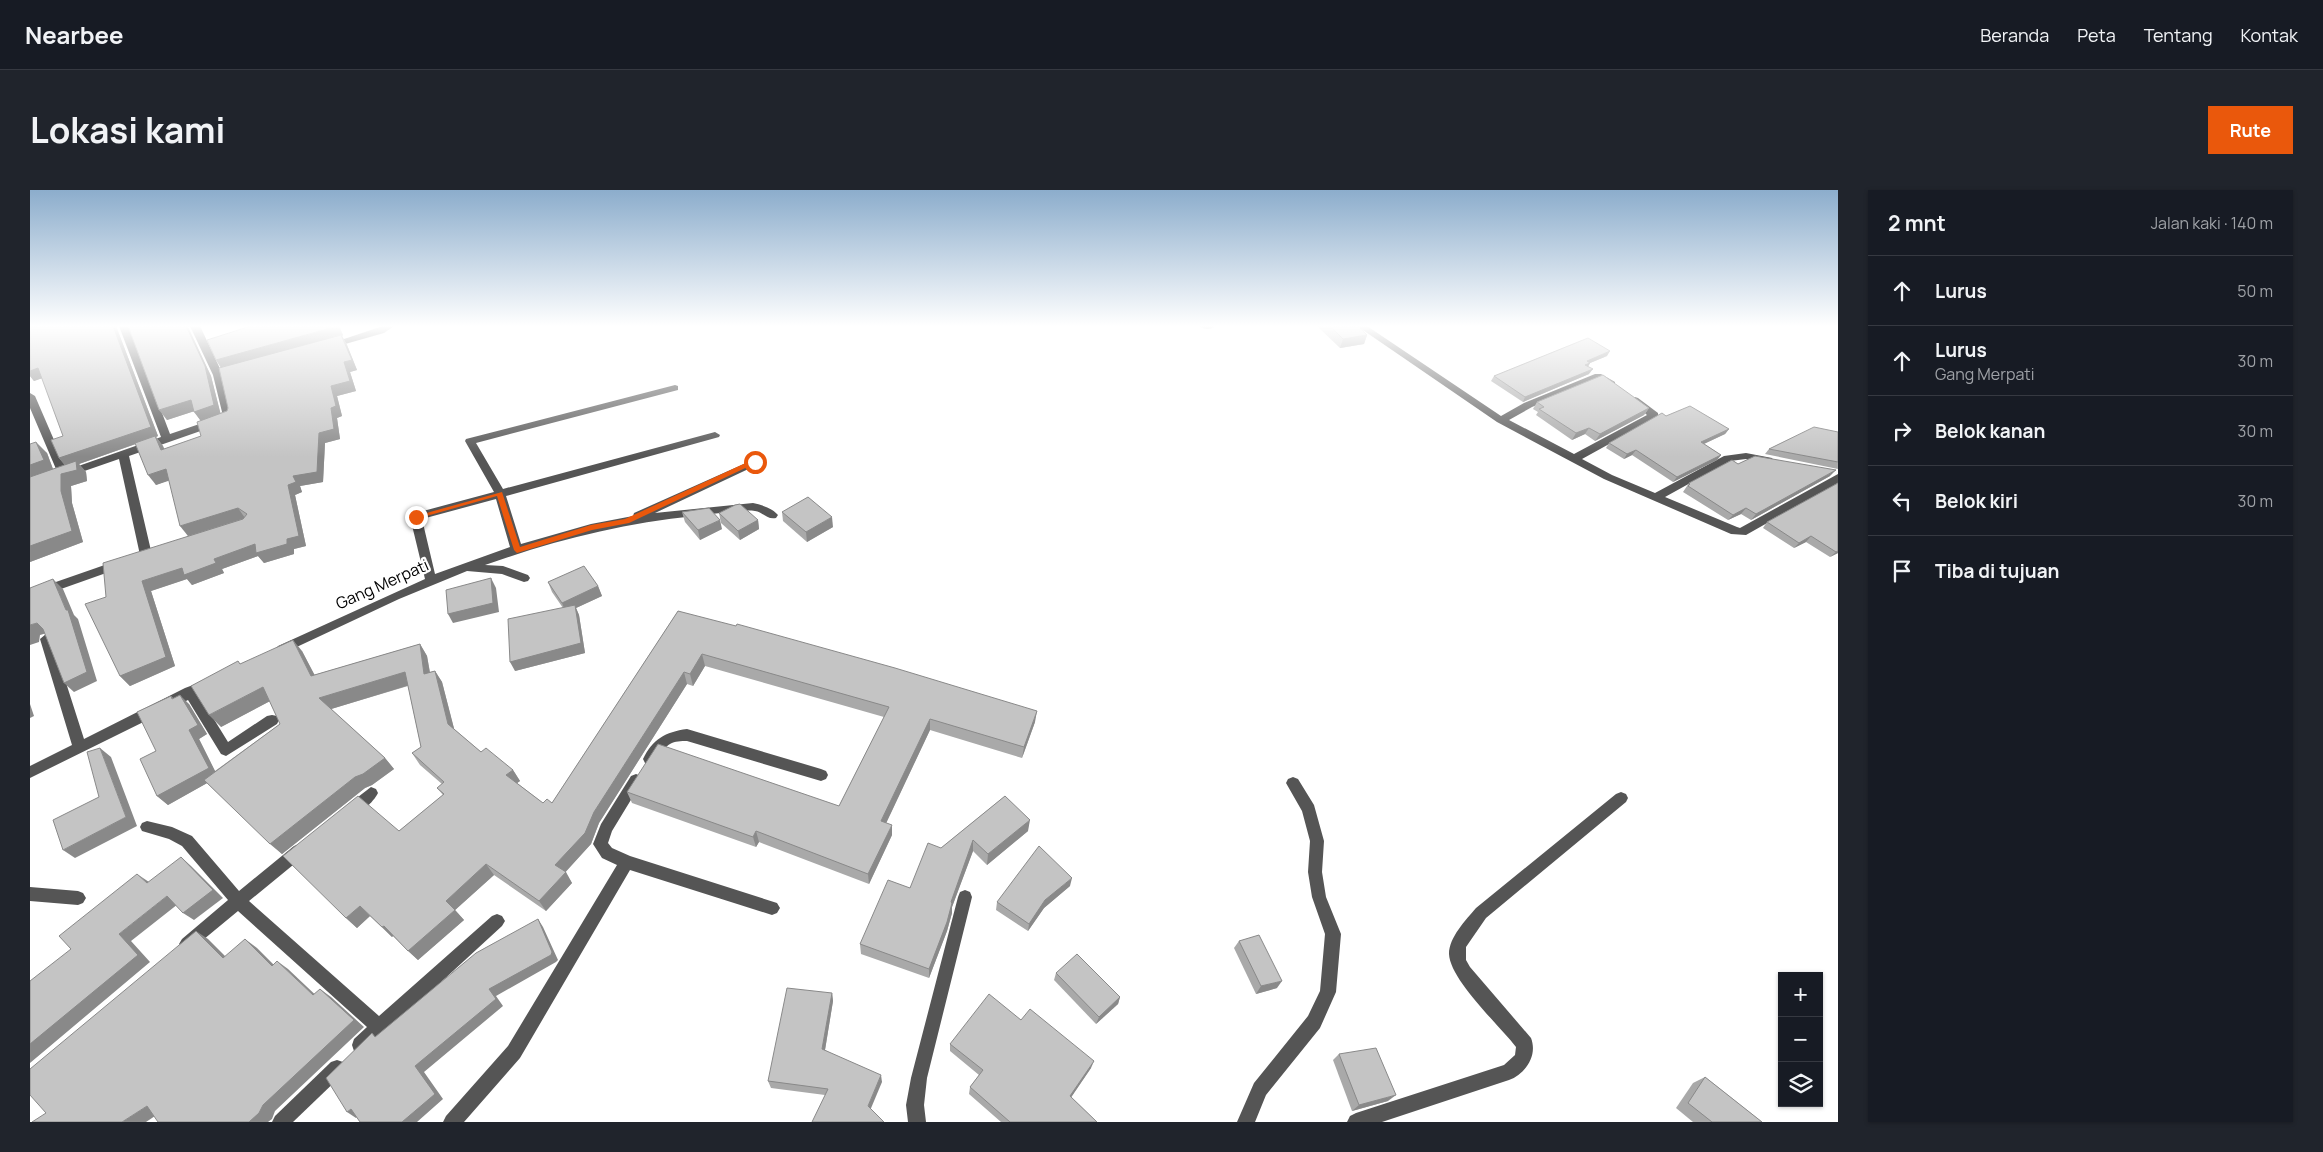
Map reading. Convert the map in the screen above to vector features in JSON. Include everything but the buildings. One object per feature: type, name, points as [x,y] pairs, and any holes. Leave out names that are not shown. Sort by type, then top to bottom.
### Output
[{"type":"street","points":[[141,369],[167,439]]},
{"type":"street","points":[[30,396],[59,476],[228,418],[223,374],[220,369]]},
{"type":"street","points":[[1426,369],[1501,420],[1573,460],[1654,498],[1740,533],[1838,478]]},
{"type":"street","points":[[1501,420],[1536,401],[1598,376],[1604,378],[1654,415],[1573,460]]},
{"type":"street","points":[[517,550],[500,493],[470,441],[675,388]]},
{"type":"street","points":[[431,580],[416,517],[715,435]]},
{"type":"street","points":[[30,596],[142,557],[123,454]]},
{"type":"street","points":[[1654,498],[1735,456],[1783,462]]},
{"type":"street","points":[[626,521],[755,462]]},
{"type":"street","name":"Gang Merpati","points":[[274,653],[431,580],[517,550],[591,528],[626,521],[753,507],[760,508],[772,515]]},
{"type":"street","points":[[466,567],[503,570],[524,578]]},
{"type":"street","points":[[46,639],[80,748]]},
{"type":"street","points":[[30,772],[222,678]]},
{"type":"street","points":[[190,692],[226,750],[272,720]]},
{"type":"street","points":[[772,908],[627,862],[606,853],[600,844],[606,828],[660,743],[671,736],[687,735],[821,775]]},
{"type":"street","points":[[1246,1122],[1260,1089],[1314,1022],[1328,992],[1333,934],[1319,897],[1315,872],[1317,841],[1309,809],[1293,783]]},
{"type":"street","points":[[342,817],[371,793]]},
{"type":"street","points":[[1356,1122],[1509,1072],[1524,1059],[1525,1044],[1463,973],[1457,955],[1462,937],[1481,914],[1621,798]]},
{"type":"street","points":[[147,827],[172,833],[187,842],[238,901],[379,1026]]},
{"type":"street","points":[[178,951],[312,841]]},
{"type":"street","points":[[452,1122],[514,1052],[627,862]]},
{"type":"street","points":[[30,894],[78,898]]},
{"type":"street","points":[[917,1122],[915,1105],[919,1078],[965,897]]},
{"type":"street","points":[[281,1122],[379,1026],[497,921]]},
{"type":"route","points":[[416,517],[500,493],[517,550],[591,528],[626,521],[755,462]]}]
